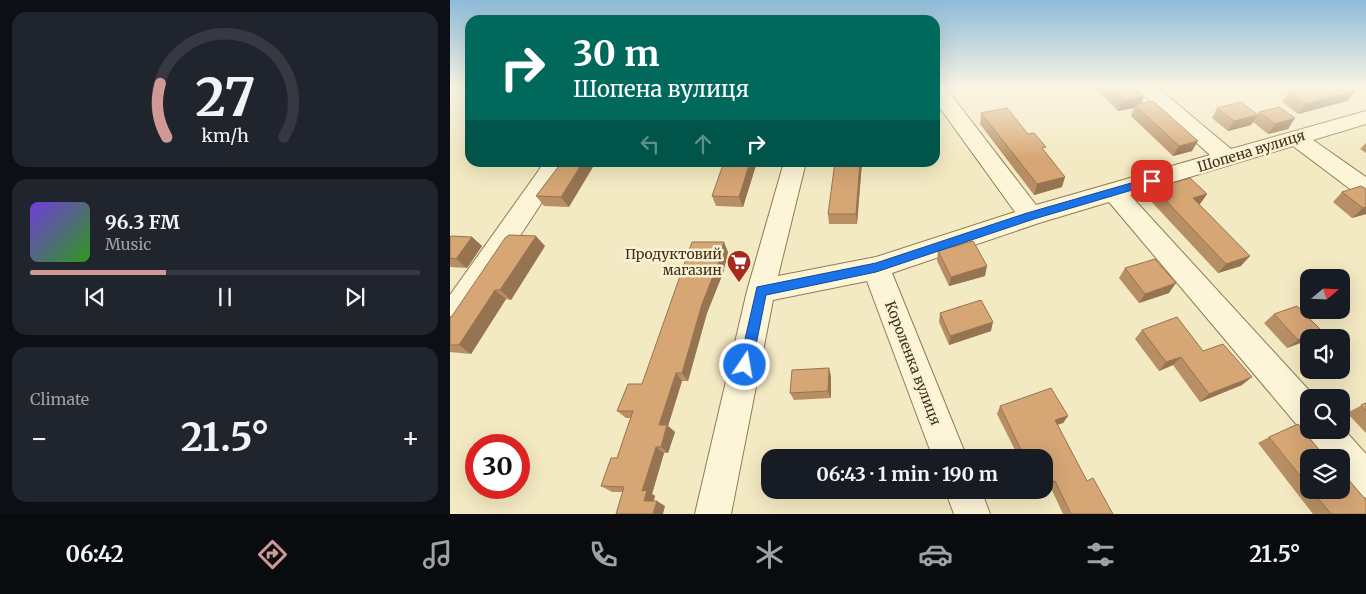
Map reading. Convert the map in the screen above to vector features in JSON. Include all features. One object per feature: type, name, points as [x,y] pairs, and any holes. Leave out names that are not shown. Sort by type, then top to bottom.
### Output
[{"type":"street","points":[[953,111],[1031,216]]},
{"type":"street","points":[[1173,111],[1227,158]]},
{"type":"street","name":"Шопена вулиця","points":[[761,291],[876,268],[1031,216],[1366,117]]},
{"type":"street","points":[[1297,138],[1366,189]]},
{"type":"street","points":[[450,318],[552,167]]},
{"type":"street","points":[[713,514],[761,291],[794,167]]},
{"type":"street","points":[[1114,192],[1300,404]]},
{"type":"street","name":"Короленка вулиця","points":[[876,268],[946,449]]},
{"type":"street","points":[[1330,439],[1366,480]]},
{"type":"street","points":[[966,499],[972,514]]},
{"type":"building","points":[[1009,111],[1028,134],[1034,133],[1046,147],[1042,148],[1065,177],[1037,184],[981,113]]},
{"type":"building","points":[[1141,111],[1164,111],[1198,141],[1179,146]]},
{"type":"building","points":[[1221,111],[1253,111],[1258,115],[1234,121]]},
{"type":"building","points":[[1285,111],[1295,118],[1275,124],[1259,112]]},
{"type":"building","points":[[558,167],[580,167],[561,197],[536,196]]},
{"type":"building","points":[[722,167],[748,167],[739,197],[712,196]]},
{"type":"building","points":[[834,167],[860,167],[856,214],[828,214]]},
{"type":"building","points":[[1190,178],[1207,194],[1193,198],[1250,256],[1226,264],[1154,188]]},
{"type":"building","points":[[1361,186],[1366,189],[1366,207],[1363,208],[1342,192]]},
{"type":"building","points":[[509,235],[536,236],[500,290],[495,290],[459,345],[450,345],[450,317]]},
{"type":"building","points":[[451,236],[472,237],[456,259],[450,258]]},
{"type":"building","points":[[973,241],[987,266],[951,277],[938,251]]},
{"type":"building","points":[[692,242],[724,242],[718,264],[702,304],[682,373],[676,373],[659,425],[667,425],[661,447],[656,447],[642,491],[647,490],[644,501],[657,501],[653,514],[616,514],[624,487],[601,486],[611,458],[617,458],[633,411],[617,411],[628,384],[642,384]]},
{"type":"building","points":[[1155,259],[1176,283],[1145,294],[1125,268]]},
{"type":"building","points":[[981,300],[993,322],[950,336],[940,313]]},
{"type":"building","points":[[1297,306],[1300,309],[1300,319],[1310,319],[1320,329],[1300,329],[1300,339],[1298,340],[1274,314]]},
{"type":"building","points":[[1177,317],[1203,351],[1223,344],[1252,377],[1209,394],[1181,357],[1166,362],[1142,330]]},
{"type":"building","points":[[829,368],[828,391],[790,393],[792,370]]},
{"type":"building","points":[[1051,388],[1068,416],[1055,420],[1087,481],[1093,478],[1113,514],[1071,514],[1055,481],[1053,482],[1053,449],[1021,449],[1000,406]]},
{"type":"building","points":[[1366,403],[1366,411],[1361,405]]},
{"type":"building","points":[[1298,424],[1300,426],[1300,439],[1310,439],[1319,449],[1300,449],[1300,476],[1269,437]]},
{"type":"building","points":[[1350,481],[1366,500],[1366,514],[1331,514],[1318,499],[1350,499]]},
{"type":"place","name":"Продуктовий магазин","points":[[739,283]]},
{"type":"route","points":[[745,365],[761,291],[876,268],[1031,216],[1152,181]]}]
